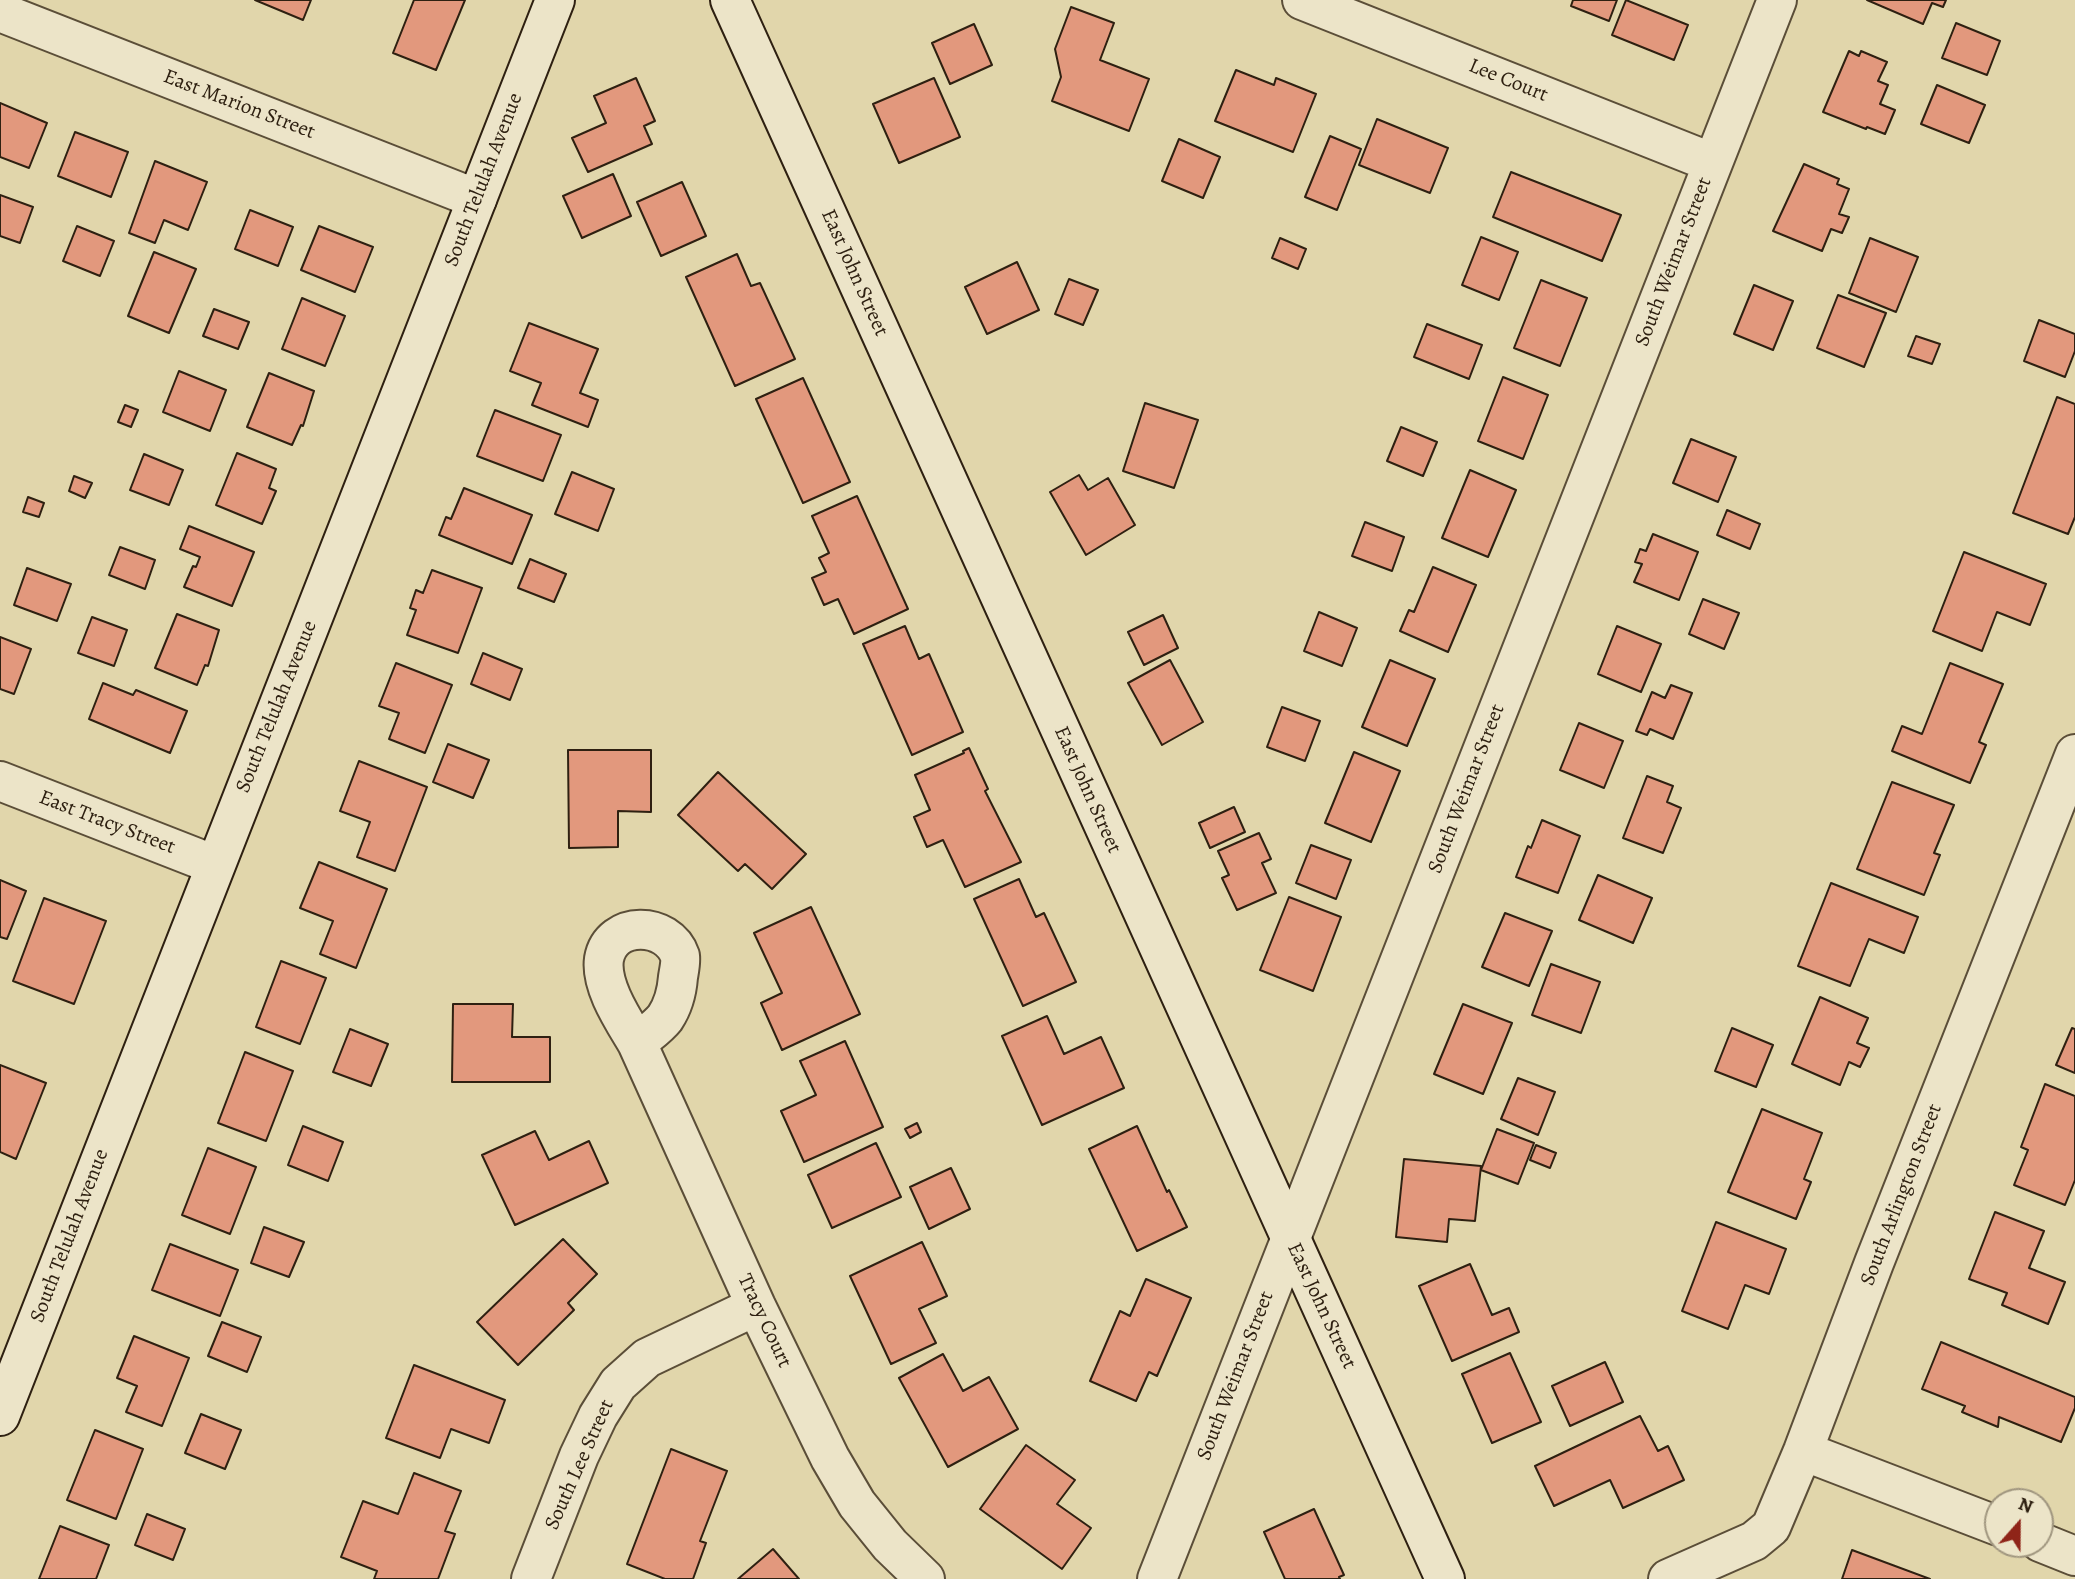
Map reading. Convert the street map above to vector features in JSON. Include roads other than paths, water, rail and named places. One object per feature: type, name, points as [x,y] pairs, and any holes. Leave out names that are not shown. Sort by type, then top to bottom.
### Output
[{"type":"street","name":"South Telulah Avenue","points":[[0,1416],[555,0]]},
{"type":"street","name":"East John Street","points":[[730,0],[1445,1579]]},
{"type":"street","name":"Lee Court","points":[[1303,0],[1713,163]]},
{"type":"street","name":"South Weimar Street","points":[[1157,1579],[1777,0]]},
{"type":"street","name":"East Marion Street","points":[[0,12],[477,198]]},
{"type":"street","name":"South Arlington Street","points":[[1668,1579],[1754,1541],[1771,1527],[1804,1451],[1874,1263],[2075,754]]},
{"type":"street","name":"East Tracy Street","points":[[0,781],[215,865]]},
{"type":"street","name":"Tracy Court","points":[[637,1043],[756,1306],[830,1458],[858,1504],[890,1545],[925,1579]]},
{"type":"street","name":"South Lee Street","points":[[531,1579],[579,1456],[598,1416],[618,1384],[647,1358],[756,1306]]},
{"type":"street","points":[[1804,1451],[1984,1521]]},
{"type":"street","points":[[2054,1548],[2075,1556]]}]
